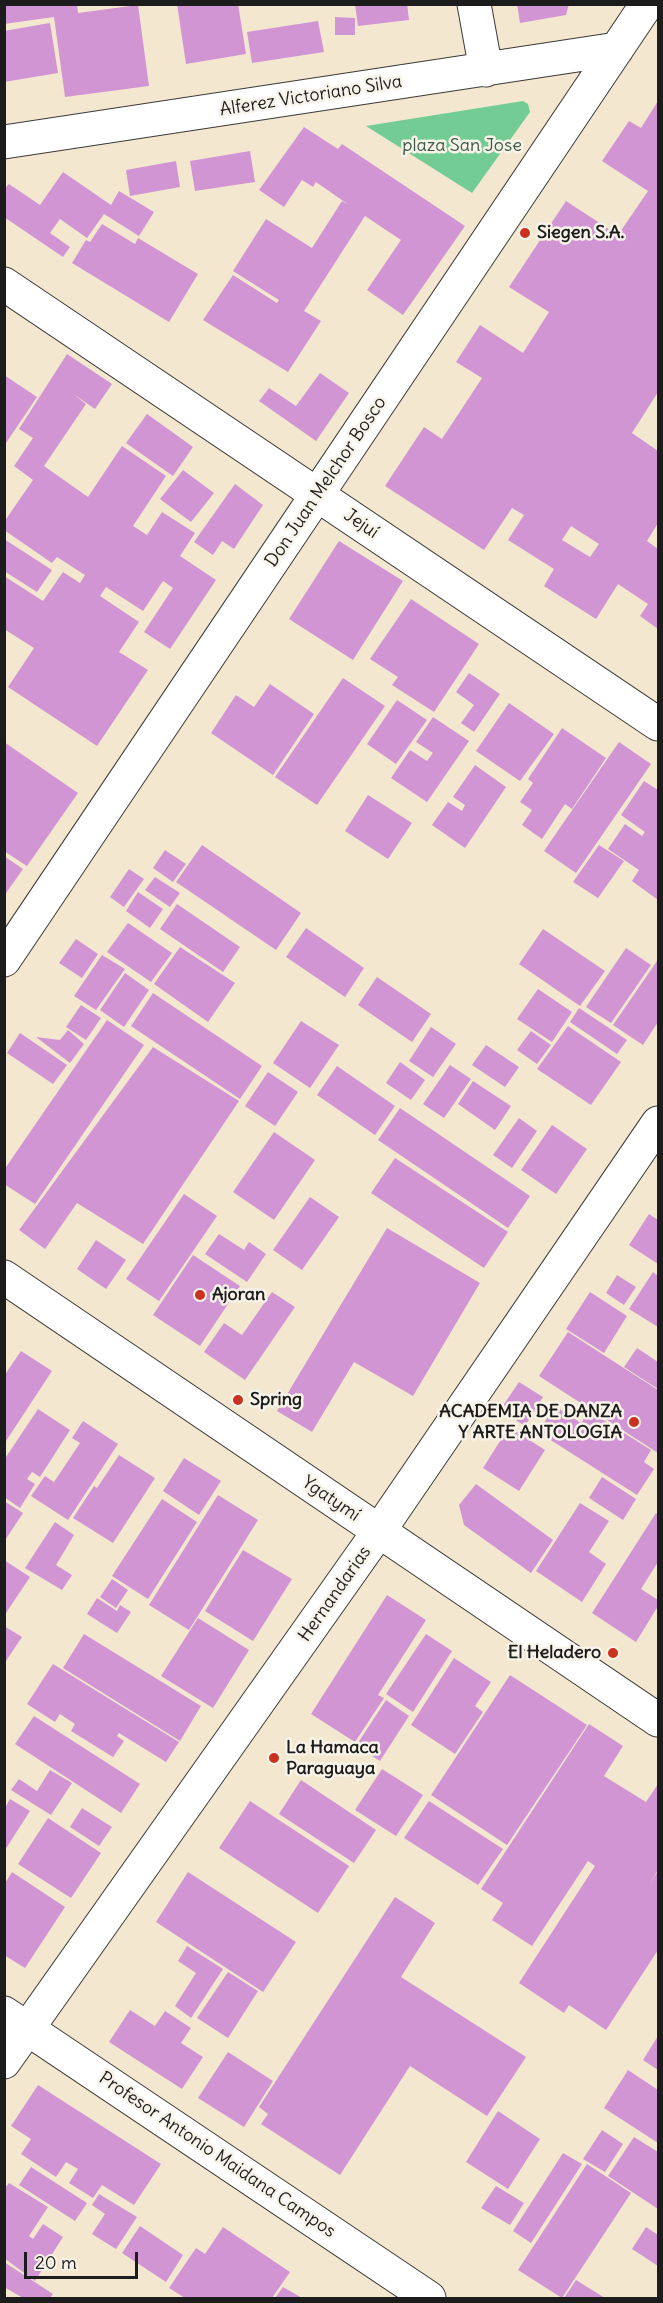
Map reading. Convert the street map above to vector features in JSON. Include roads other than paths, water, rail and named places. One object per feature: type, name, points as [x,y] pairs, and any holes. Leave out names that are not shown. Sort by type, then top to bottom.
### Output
[{"type":"street","points":[[474,4],[486,70]]},
{"type":"street","name":"Don Juan Melchor Bosco","points":[[4,960],[646,4]]},
{"type":"street","name":"Alferez Victoriano Silva","points":[[4,142],[617,49]]},
{"type":"street","name":"Jejuí","points":[[4,284],[658,724]]},
{"type":"street","name":"Hernandarias","points":[[4,2062],[16,2020],[379,1531],[658,1123]]},
{"type":"street","name":"Ygatymí","points":[[4,1277],[658,1720]]},
{"type":"street","name":"Profesor Antonio Maidana Campos","points":[[16,2020],[429,2298]]},
{"type":"place","name":"Siegen S.A.","points":[[525,233]]},
{"type":"place","name":"Ajoran","points":[[200,1295]]},
{"type":"place","name":"Spring","points":[[238,1400]]},
{"type":"place","name":"ACADEMIA DE DANZA Y ARTE ANTOLOGIA","points":[[634,1422]]},
{"type":"place","name":"El Heladero","points":[[613,1653]]},
{"type":"place","name":"La Hamaca Paraguaya","points":[[274,1758]]},
{"type":"park label","name":"plaza San Jose","points":[[462,146]]}]
